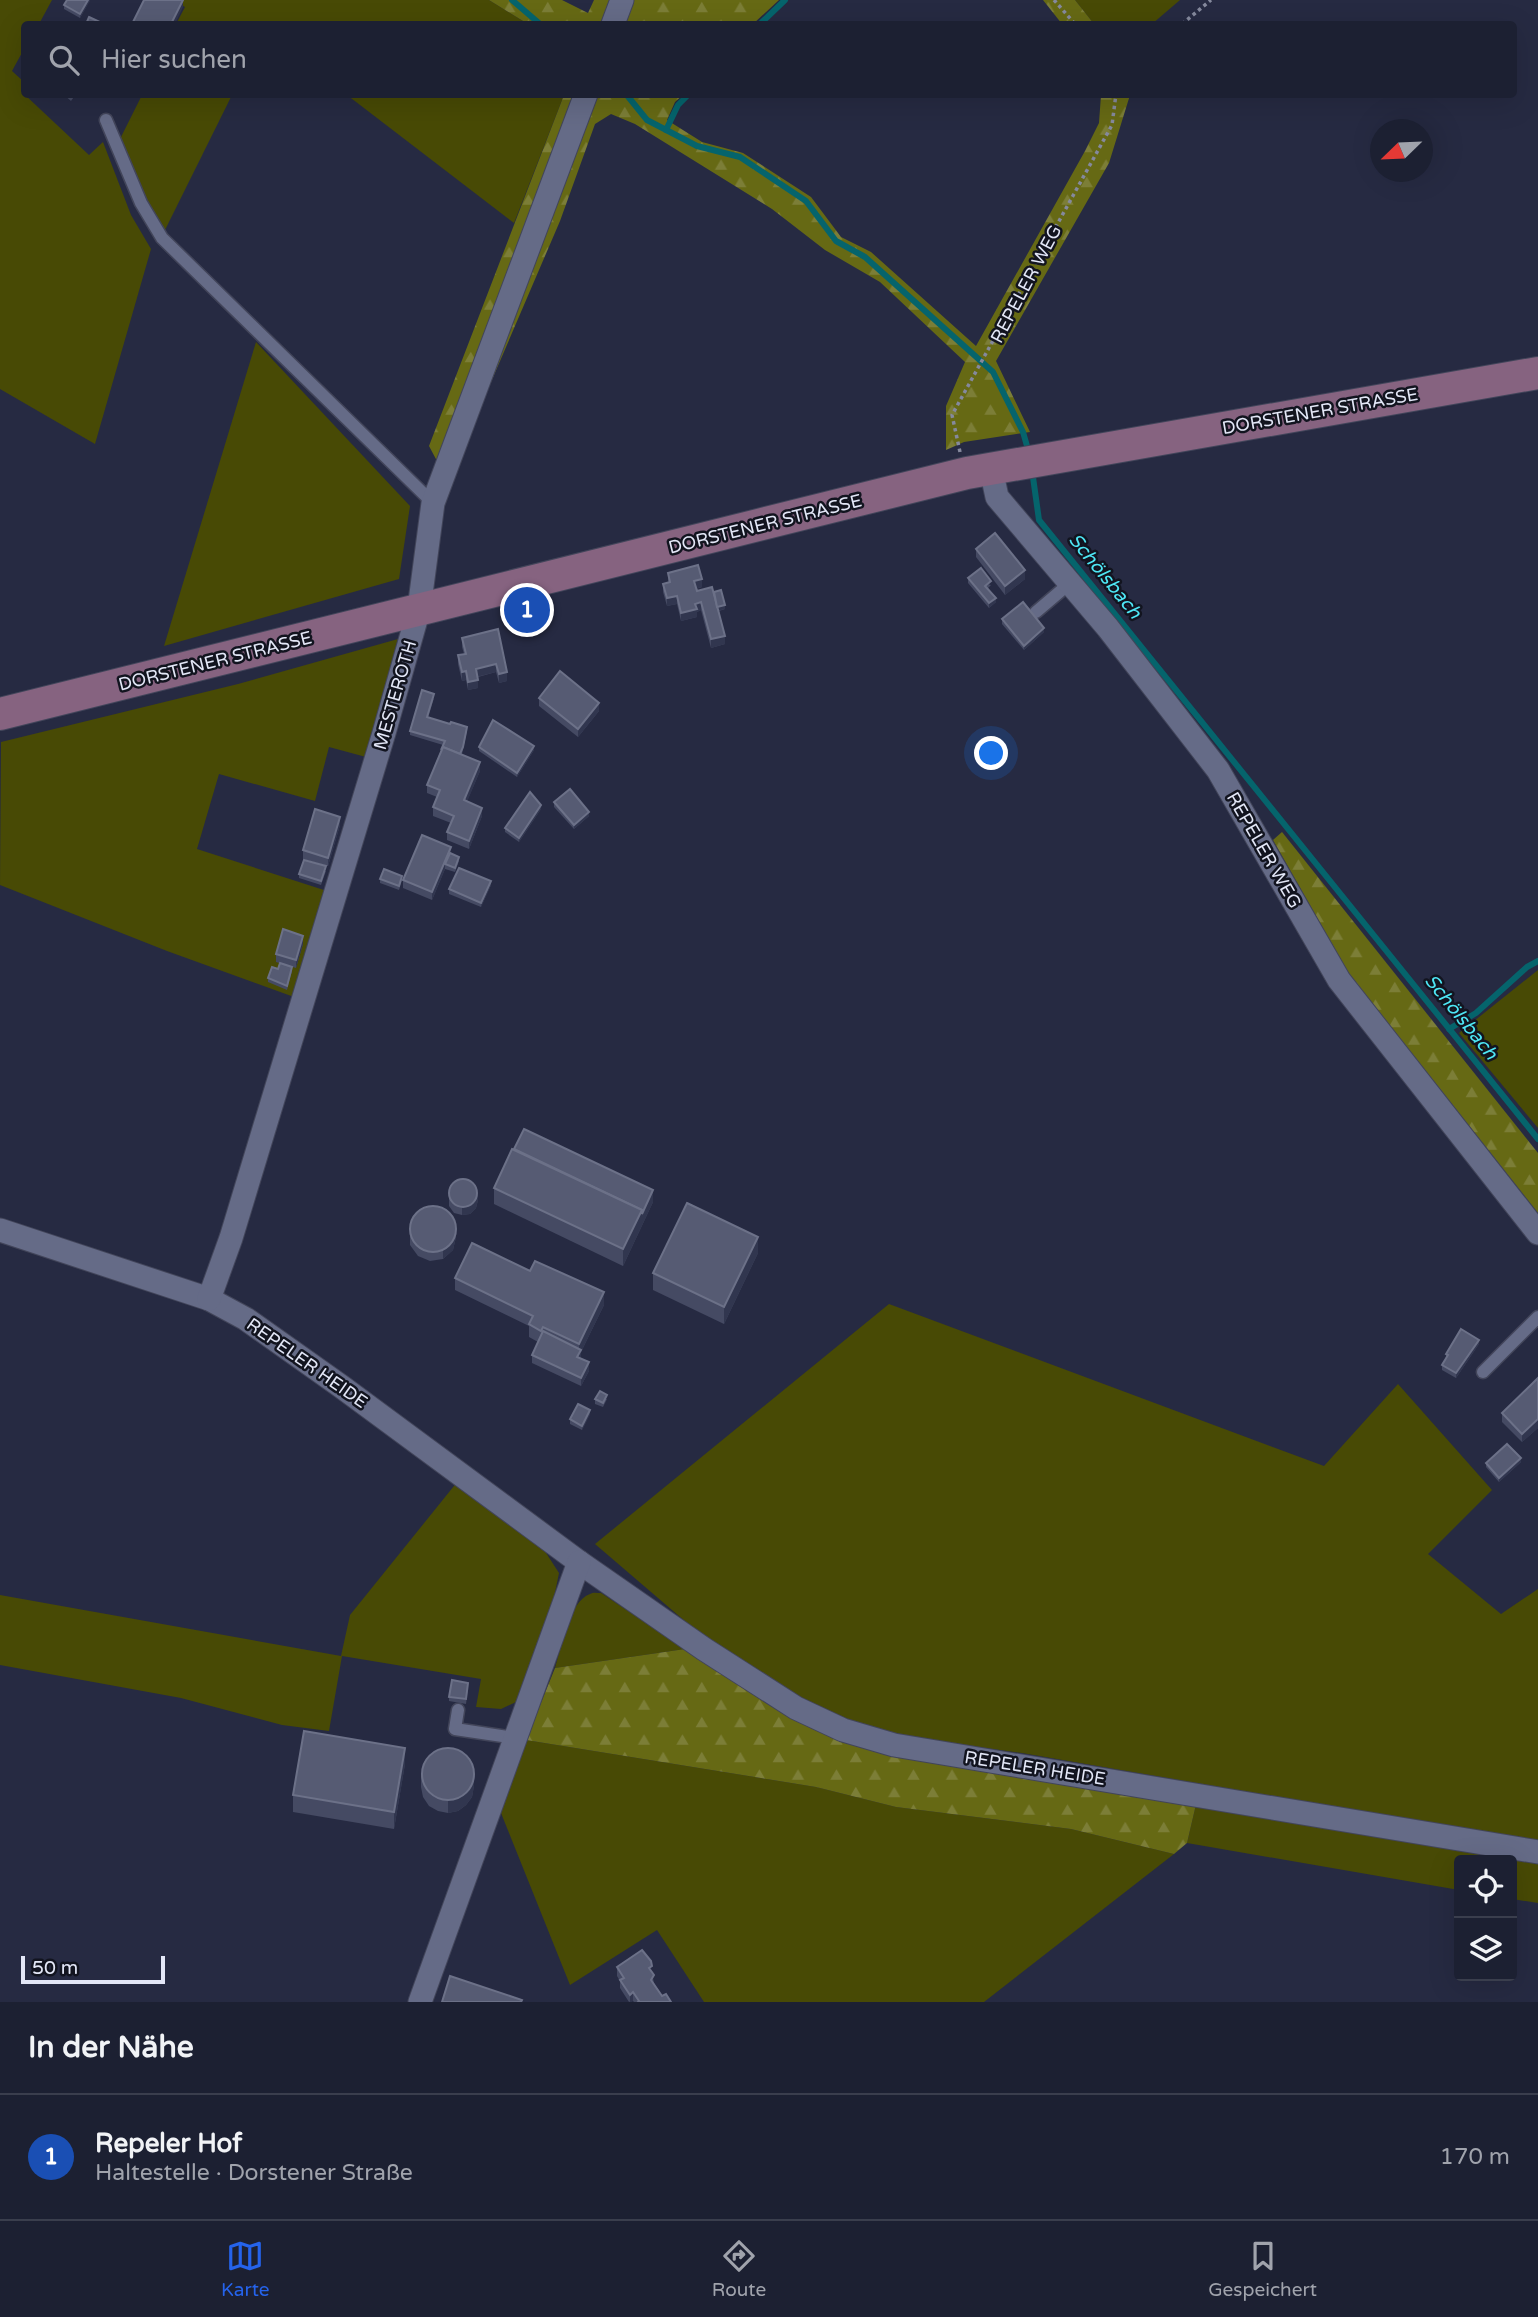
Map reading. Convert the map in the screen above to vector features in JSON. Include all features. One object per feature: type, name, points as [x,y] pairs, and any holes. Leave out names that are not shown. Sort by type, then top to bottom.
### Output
[{"type":"main road","name":"DORSTENER STRASSE","points":[[0,714],[1004,466],[1538,373]]},
{"type":"street","points":[[613,21],[622,0]]},
{"type":"street","name":"MESTEROTH","points":[[209,1299],[231,1238],[419,609],[433,503],[585,98]]},
{"type":"street","name":"REPELER WEG","points":[[1004,466],[997,497],[1108,628],[1217,770],[1339,980],[1538,1233]]},
{"type":"street","name":"REPELER HEIDE","points":[[0,1230],[209,1299],[246,1319],[579,1562],[704,1649],[796,1708],[843,1730],[894,1745],[1538,1852]]},
{"type":"street","points":[[420,2002],[579,1562]]},
{"type":"lane","points":[[106,120],[141,203],[162,238],[433,503]]},
{"type":"lane","points":[[1036,612],[1070,583]]},
{"type":"lane","points":[[1483,1372],[1538,1317]]},
{"type":"lane","points":[[458,1710],[454,1729],[515,1738]]},
{"type":"path","points":[[1054,0],[1072,21]]},
{"type":"path","points":[[1186,21],[1211,0]]},
{"type":"path","name":"REPELER WEG","points":[[1004,466],[957,443],[952,415],[1112,125],[1115,98]]},
{"type":"shaded area","points":[[0,0],[52,0],[41,21],[21,21],[21,54],[12,71],[21,79],[21,98],[28,98],[89,155],[103,142],[131,215],[151,249],[95,444],[0,389]]},
{"type":"shaded area","points":[[172,0],[489,0],[523,21],[178,21],[185,7]]},
{"type":"shaded area","points":[[1075,0],[1180,0],[1156,21],[1092,21]]},
{"type":"shaded area","points":[[140,98],[231,98],[164,232],[130,167],[120,139]]},
{"type":"shaded area","points":[[351,98],[563,98],[514,223]]},
{"type":"shaded area","points":[[256,342],[410,506],[399,579],[164,646]]},
{"type":"shaded area","points":[[398,639],[366,757],[329,747],[315,801],[219,774],[197,849],[327,891],[294,997],[167,951],[0,885],[1,742],[238,684]]},
{"type":"shaded area","points":[[1538,970],[1538,1128],[1459,1033]]},
{"type":"shaded area","points":[[889,1304],[1324,1466],[1398,1384],[1492,1490],[1428,1554],[1501,1614],[1538,1589],[1538,1842],[1022,1753],[897,1736],[821,1711],[693,1628],[595,1544]]},
{"type":"shaded area","points":[[458,1481],[539,1542],[559,1573],[549,1622],[516,1702],[501,1709],[476,1707],[481,1679],[342,1656],[329,1731],[282,1725],[181,1698],[0,1665],[0,1595],[341,1656],[350,1615]]},
{"type":"shaded area","points":[[591,1593],[601,1593],[685,1649],[555,1668],[571,1615],[583,1598]]},
{"type":"shaded area","points":[[526,1740],[816,1787],[896,1807],[1071,1829],[1174,1854],[984,2002],[704,2002],[657,1930],[570,1985],[499,1808]]},
{"type":"shaded area","points":[[1197,1800],[1515,1855],[1454,1855],[1454,1889],[1187,1843]]},
{"type":"shaded area","points":[[1517,1855],[1538,1859],[1538,1903],[1517,1900]]},
{"type":"green space","points":[[489,0],[562,0],[588,13],[594,0],[779,0],[756,21],[523,21]]},
{"type":"green space","points":[[1043,0],[1075,0],[1092,21],[1060,21]]},
{"type":"green space","points":[[563,98],[680,98],[667,120],[702,142],[743,153],[811,197],[841,237],[871,252],[976,346],[1085,151],[1099,123],[1101,98],[1129,98],[1109,163],[996,361],[1030,432],[964,442],[946,450],[946,406],[965,362],[880,282],[825,250],[772,209],[635,124],[611,114],[595,124],[560,221],[482,403],[437,461],[429,446]]},
{"type":"green space","points":[[1282,832],[1538,1153],[1538,1213],[1349,974],[1273,840]]},
{"type":"green space","points":[[685,1649],[769,1705],[830,1736],[1197,1800],[1187,1843],[1174,1854],[1071,1829],[896,1807],[816,1787],[526,1740],[555,1668]]},
{"type":"building","points":[[67,0],[88,0],[80,14],[64,5]]},
{"type":"building","points":[[144,0],[183,0],[172,21],[134,21]]},
{"type":"building","points":[[995,533],[1025,570],[1005,586],[976,549]]},
{"type":"building","points":[[698,565],[702,579],[694,581],[697,591],[712,587],[725,636],[711,639],[701,602],[695,604],[697,609],[681,613],[677,596],[667,598],[663,584],[670,582],[668,573]]},
{"type":"building","points":[[981,568],[991,581],[985,586],[996,598],[989,603],[968,578]]},
{"type":"building","points":[[721,590],[725,605],[717,607],[714,592]]},
{"type":"building","points":[[1023,602],[1044,628],[1024,646],[1002,619]]},
{"type":"building","points":[[498,629],[507,672],[499,674],[496,664],[476,669],[478,680],[468,682],[466,671],[462,672],[458,655],[466,654],[462,638]]},
{"type":"building","points":[[560,671],[599,703],[578,729],[539,698]]},
{"type":"building","points":[[422,690],[434,694],[427,717],[467,727],[460,754],[443,747],[441,750],[445,741],[410,731]]},
{"type":"building","points":[[493,720],[534,746],[517,773],[479,747]]},
{"type":"building","points":[[443,747],[480,762],[464,800],[482,808],[469,841],[447,832],[454,816],[433,807],[440,790],[427,785]]},
{"type":"building","points":[[570,789],[589,812],[574,825],[554,802]]},
{"type":"building","points":[[530,792],[541,805],[519,838],[505,828]]},
{"type":"building","points":[[315,809],[340,817],[328,858],[303,850]]},
{"type":"building","points":[[422,835],[451,847],[432,892],[403,880]]},
{"type":"building","points":[[450,853],[459,857],[455,868],[445,864]]},
{"type":"building","points":[[304,860],[326,866],[321,881],[299,874]]},
{"type":"building","points":[[459,868],[491,881],[481,903],[449,889]]},
{"type":"building","points":[[384,869],[402,876],[399,886],[380,879]]},
{"type":"building","points":[[283,929],[303,936],[296,960],[276,954]]},
{"type":"building","points":[[280,963],[292,967],[287,986],[268,978],[272,967],[278,969]]},
{"type":"building","points":[[524,1129],[653,1190],[642,1214],[642,1210],[514,1149]]},
{"type":"building","points":[[512,1149],[642,1210],[623,1249],[494,1188]]},
{"type":"building","points":[[463,1179],[473,1183],[477,1193],[473,1203],[463,1207],[453,1203],[449,1193],[453,1183]]},
{"type":"building","points":[[687,1203],[758,1237],[724,1307],[653,1273]]},
{"type":"building","points":[[433,1206],[449,1213],[456,1229],[449,1245],[433,1252],[417,1245],[410,1229],[417,1213]]},
{"type":"building","points":[[472,1243],[530,1271],[535,1261],[604,1292],[579,1344],[543,1327],[541,1331],[529,1324],[533,1316],[455,1278]]},
{"type":"building","points":[[1461,1329],[1479,1340],[1456,1373],[1442,1365]]},
{"type":"building","points":[[543,1331],[581,1350],[577,1357],[589,1362],[581,1378],[532,1355]]},
{"type":"building","points":[[1538,1378],[1538,1419],[1522,1434],[1502,1413]]},
{"type":"building","points":[[600,1391],[607,1395],[603,1403],[595,1399]]},
{"type":"building","points":[[578,1404],[590,1410],[582,1426],[570,1419]]},
{"type":"building","points":[[1507,1444],[1521,1458],[1499,1478],[1486,1463]]},
{"type":"building","points":[[452,1680],[468,1683],[466,1699],[449,1697]]},
{"type":"building","points":[[304,1731],[405,1748],[394,1812],[293,1795]]},
{"type":"building","points":[[448,1748],[458,1750],[466,1756],[472,1764],[472,1784],[466,1792],[458,1798],[448,1800],[438,1798],[430,1792],[424,1784],[422,1774],[424,1764],[430,1756],[438,1750]]},
{"type":"building","points":[[642,1950],[651,1961],[652,1966],[649,1968],[654,1975],[651,1980],[662,1996],[666,1994],[671,2002],[638,2002],[633,1992],[630,1995],[620,1980],[624,1978],[617,1967]]},
{"type":"building","points":[[450,1976],[522,2000],[442,2002]]},
{"type":"waterway","name":"Schölsbach","points":[[512,0],[536,21]]},
{"type":"waterway","points":[[763,21],[785,0]]},
{"type":"waterway","name":"Schölsbach","points":[[629,98],[647,120],[697,146],[740,157],[806,201],[836,241],[865,257],[993,372],[1023,432],[1029,453]]},
{"type":"waterway","points":[[666,130],[678,105],[685,98]]},
{"type":"waterway","name":"Schölsbach","points":[[1032,470],[1039,520],[1538,1139]]},
{"type":"waterway","points":[[1449,1029],[1476,1013],[1527,967],[1538,961]]},
{"type":"place","name":"Repeler Hof","points":[[527,610]]}]
